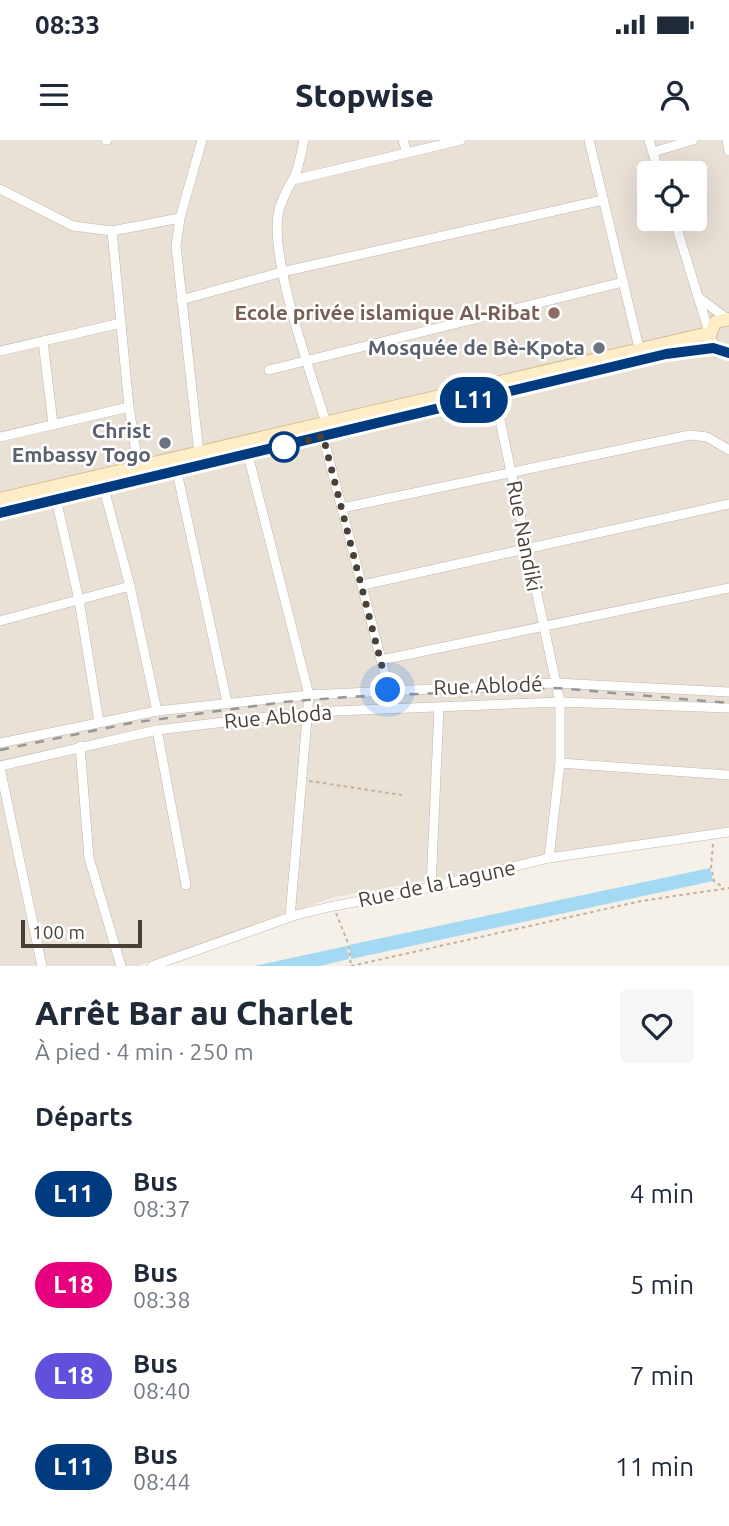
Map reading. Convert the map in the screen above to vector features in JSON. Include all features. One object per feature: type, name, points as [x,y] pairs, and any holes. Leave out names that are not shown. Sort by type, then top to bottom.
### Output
[{"type":"main road","points":[[713,348],[709,333],[715,322],[728,319]]},
{"type":"main road","points":[[0,513],[104,489],[198,453],[325,429],[640,355],[709,333]]},
{"type":"main road","points":[[640,355],[713,348],[729,353]]},
{"type":"main road","points":[[0,499],[140,474],[177,472],[248,455],[325,429]]},
{"type":"street","points":[[198,453],[176,246],[180,218],[202,140]]},
{"type":"street","points":[[304,140],[278,219],[282,272],[308,359],[388,690]]},
{"type":"street","points":[[403,140],[407,153]]},
{"type":"street","points":[[293,180],[461,140]]},
{"type":"street","points":[[589,140],[640,355]]},
{"type":"street","points":[[649,140],[656,161]]},
{"type":"street","points":[[653,152],[693,140]]},
{"type":"street","points":[[727,140],[729,151]]},
{"type":"street","points":[[1,192],[58,221],[111,231],[180,218]]},
{"type":"street","points":[[181,300],[282,272],[603,200]]},
{"type":"street","points":[[111,231],[129,407],[140,474]]},
{"type":"street","points":[[678,231],[709,333]]},
{"type":"street","points":[[270,370],[623,282]]},
{"type":"street","points":[[698,297],[728,319]]},
{"type":"street","points":[[0,351],[121,323]]},
{"type":"street","points":[[43,341],[53,424]]},
{"type":"street","name":"Rue Nandiki","points":[[494,389],[560,702],[560,763],[549,858]]},
{"type":"street","points":[[0,437],[129,407]]},
{"type":"street","points":[[342,508],[690,435],[703,436],[729,450]]},
{"type":"street","points":[[248,455],[309,695],[310,712],[301,779],[290,917]]},
{"type":"street","points":[[177,472],[228,702]]},
{"type":"street","points":[[104,489],[130,586],[158,711]]},
{"type":"street","points":[[56,499],[79,600],[99,722]]},
{"type":"street","points":[[363,585],[527,551],[729,504]]},
{"type":"street","points":[[0,621],[130,586]]},
{"type":"street","points":[[381,660],[729,588]]},
{"type":"street","name":"Rue Ablodé","points":[[0,743],[158,711],[309,695],[388,690],[557,686],[729,692]]},
{"type":"street","name":"Rue Abloda","points":[[0,767],[157,730],[310,712],[560,702],[729,708]]},
{"type":"street","points":[[431,887],[439,708]]},
{"type":"street","points":[[157,730],[186,885]]},
{"type":"street","points":[[80,747],[89,858],[121,966]]},
{"type":"street","points":[[560,763],[729,775]]},
{"type":"street","points":[[0,767],[42,966]]},
{"type":"street","name":"Rue de la Lagune","points":[[152,966],[290,917],[334,906],[431,887],[549,858],[729,832]]},
{"type":"path","points":[[301,779],[402,795]]},
{"type":"path","points":[[714,834],[710,867],[714,881],[727,888]]},
{"type":"path","points":[[334,906],[348,943],[351,966],[642,901],[727,888]]},
{"type":"shaded area","points":[[0,140],[729,140],[729,827],[335,897],[138,966],[0,966]]},
{"type":"water","points":[[710,868],[713,881],[351,959],[349,945]]},
{"type":"water","points":[[347,946],[349,959],[320,966],[254,966]]},
{"type":"railway","points":[[0,750],[131,723],[284,702],[346,697],[557,688],[729,703]]},
{"type":"bus line","name":"L11","points":[[0,513],[666,354],[713,348],[721,353],[729,353]]},
{"type":"place","name":"Ecole privée islamique Al-Ribat","points":[[554,313]]},
{"type":"place","name":"Mosquée de Bè-Kpota","points":[[599,348]]},
{"type":"place","name":"Christ Embassy Togo","points":[[165,443]]},
{"type":"route","points":[[284,447],[323,436],[388,690]]}]
